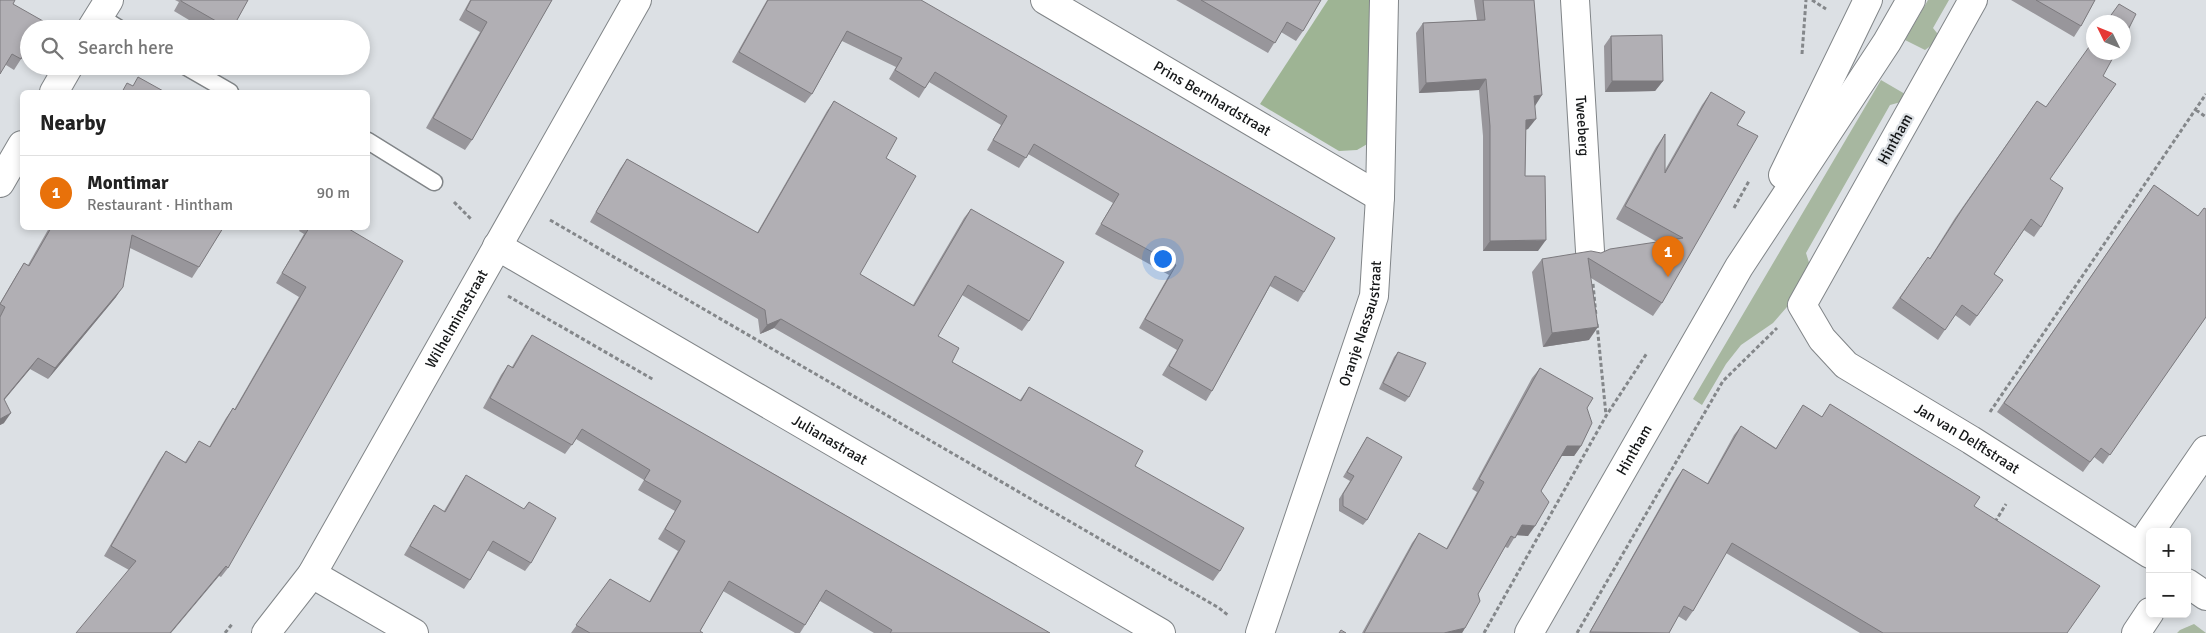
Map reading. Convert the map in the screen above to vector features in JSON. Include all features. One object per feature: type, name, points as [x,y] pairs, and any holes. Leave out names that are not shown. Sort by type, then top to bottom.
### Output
[{"type":"street","name":"Wilhelminastraat","points":[[266,633],[312,574],[637,0]]},
{"type":"street","name":"Prins Bernhardstraat","points":[[1045,0],[1380,197]]},
{"type":"street","name":"Oranje Nassaustraat","points":[[1260,633],[1374,296],[1380,197],[1384,0]]},
{"type":"street","name":"Tweeberg","points":[[1575,0],[1590,252]]},
{"type":"street","name":"Hintham","points":[[1739,267],[1868,0]]},
{"type":"street","name":"Hintham","points":[[1529,633],[1739,267],[1887,42],[1911,0]]},
{"type":"street","name":"Hintham","points":[[1802,304],[1973,0]]},
{"type":"street","points":[[55,90],[64,75]]},
{"type":"street","points":[[0,183],[20,148]]},
{"type":"street","name":"Julianastraat","points":[[497,246],[1161,633]]},
{"type":"street","name":"Jan van Delftstraat","points":[[1802,304],[1822,338],[1846,365],[1971,440],[2145,550]]},
{"type":"street","points":[[2145,550],[2206,450]]},
{"type":"street","points":[[312,574],[414,633]]},
{"type":"street","points":[[2191,586],[2206,596]]},
{"type":"street","points":[[2136,633],[2146,618]]},
{"type":"lane","points":[[201,75],[227,90]]},
{"type":"lane","points":[[370,142],[434,182]]},
{"type":"path","points":[[1801,58],[1806,0]]},
{"type":"path","points":[[1971,440],[2206,94]]},
{"type":"path","points":[[2196,110],[2206,117]]},
{"type":"path","points":[[1731,214],[1750,179]]},
{"type":"path","points":[[434,182],[497,246]]},
{"type":"path","points":[[542,215],[1219,608],[1234,620]]},
{"type":"path","points":[[1590,252],[1606,416]]},
{"type":"path","points":[[1577,633],[1723,381],[1802,304]]},
{"type":"path","points":[[1484,633],[1606,416],[1653,345]]},
{"type":"path","points":[[1993,524],[2024,474]]},
{"type":"green space","points":[[1328,0],[1370,0],[1373,52],[1369,143],[1357,150],[1339,151],[1260,104]]},
{"type":"green space","points":[[1928,0],[1949,0],[1933,28],[1937,33],[1936,42],[1925,50],[1905,40]]},
{"type":"green space","points":[[1881,80],[1905,94],[1901,102],[1890,105],[1806,253],[1811,269],[1793,300],[1773,323],[1741,345],[1726,364],[1702,405],[1693,399]]},
{"type":"green space","points":[[2194,624],[2206,633],[2177,633],[2180,630]]},
{"type":"building","points":[[0,0],[15,0],[13,4],[41,20],[20,20],[20,58],[12,54],[0,74]]},
{"type":"building","points":[[248,0],[237,20],[214,20],[181,1]]},
{"type":"building","points":[[471,0],[552,0],[472,140],[433,118],[487,22],[466,10]]},
{"type":"building","points":[[768,0],[921,0],[1335,238],[1304,292],[1275,276],[1212,391],[1169,366],[1183,340],[1145,319],[1176,265],[1101,224],[1119,194],[1034,144],[1026,158],[993,140],[1007,116],[935,72],[925,88],[895,70],[902,58],[847,31],[812,94],[739,52]]},
{"type":"building","points":[[1201,0],[1321,0],[1303,31],[1287,22],[1275,43]]},
{"type":"building","points":[[1483,0],[1534,0],[1542,95],[1534,96],[1536,119],[1526,120],[1525,176],[1545,176],[1546,240],[1490,241],[1490,126],[1486,79],[1426,83],[1423,23],[1485,20]]},
{"type":"building","points":[[2036,0],[2095,0],[2081,26]]},
{"type":"building","points":[[2119,4],[2136,14],[2131,24],[2131,15],[2111,15]]},
{"type":"building","points":[[1662,35],[1663,81],[1612,81],[1611,36]]},
{"type":"building","points":[[2086,51],[2086,60],[2112,60],[2103,76],[2116,84],[2050,179],[2063,188],[2041,227],[2031,219],[1994,274],[2003,280],[1977,316],[1962,305],[1945,330],[1900,298],[1928,257],[1930,259],[2037,101],[2046,107]]},
{"type":"building","points":[[138,77],[161,90],[123,90],[127,83],[133,86]]},
{"type":"building","points":[[1711,92],[1745,112],[1737,125],[1758,136],[1662,303],[1588,258],[1598,327],[1552,333],[1542,259],[1591,251],[1601,253],[1610,249],[1683,238],[1625,206],[1665,134],[1665,173]]},
{"type":"building","points":[[834,101],[897,138],[886,158],[916,176],[860,274],[914,306],[971,209],[1064,262],[1029,321],[968,285],[938,336],[959,348],[952,362],[1021,401],[1029,387],[1143,451],[1135,466],[1244,528],[1220,571],[781,319],[767,325],[765,310],[596,212],[627,159],[758,233]]},
{"type":"building","points":[[2154,185],[2198,216],[2204,208],[2206,209],[2206,317],[2110,455],[2101,448],[2090,462],[2004,403]]},
{"type":"building","points":[[50,230],[222,230],[199,267],[132,235],[123,287],[55,368],[38,358],[4,399],[11,413],[0,419],[0,317],[5,307],[0,304],[24,263],[29,266]]},
{"type":"building","points":[[308,230],[351,230],[403,261],[228,568],[226,566],[170,633],[76,633],[136,561],[111,546],[166,451],[186,463],[199,441],[210,447],[233,408],[235,410],[306,287],[282,273]]},
{"type":"building","points":[[532,335],[1050,633],[890,633],[892,630],[826,590],[805,625],[729,581],[700,631],[703,633],[590,633],[576,625],[610,579],[650,602],[685,541],[665,529],[681,501],[644,480],[650,470],[582,429],[572,445],[490,398],[508,365],[513,368]]},
{"type":"building","points":[[1398,352],[1426,363],[1409,397],[1383,383]]},
{"type":"building","points":[[1540,368],[1593,398],[1587,408],[1592,423],[1581,446],[1567,446],[1541,491],[1549,502],[1535,526],[1522,525],[1515,538],[1511,536],[1478,594],[1480,601],[1465,628],[1444,633],[1364,633],[1419,533],[1447,549],[1484,482],[1479,479]]},
{"type":"building","points":[[1830,404],[1980,497],[1974,506],[2100,586],[2067,633],[1883,633],[1732,543],[1693,611],[1684,606],[1669,633],[1590,632],[1683,469],[1708,484],[1741,426],[1776,449],[1803,405],[1822,417]]},
{"type":"building","points":[[1367,437],[1402,457],[1367,520],[1343,506],[1343,494],[1354,476],[1347,472]]},
{"type":"building","points":[[466,475],[524,509],[529,502],[556,518],[531,563],[493,541],[470,580],[410,546],[434,505],[445,512]]},
{"type":"place","name":"Montimar","points":[[1668,277]]}]
